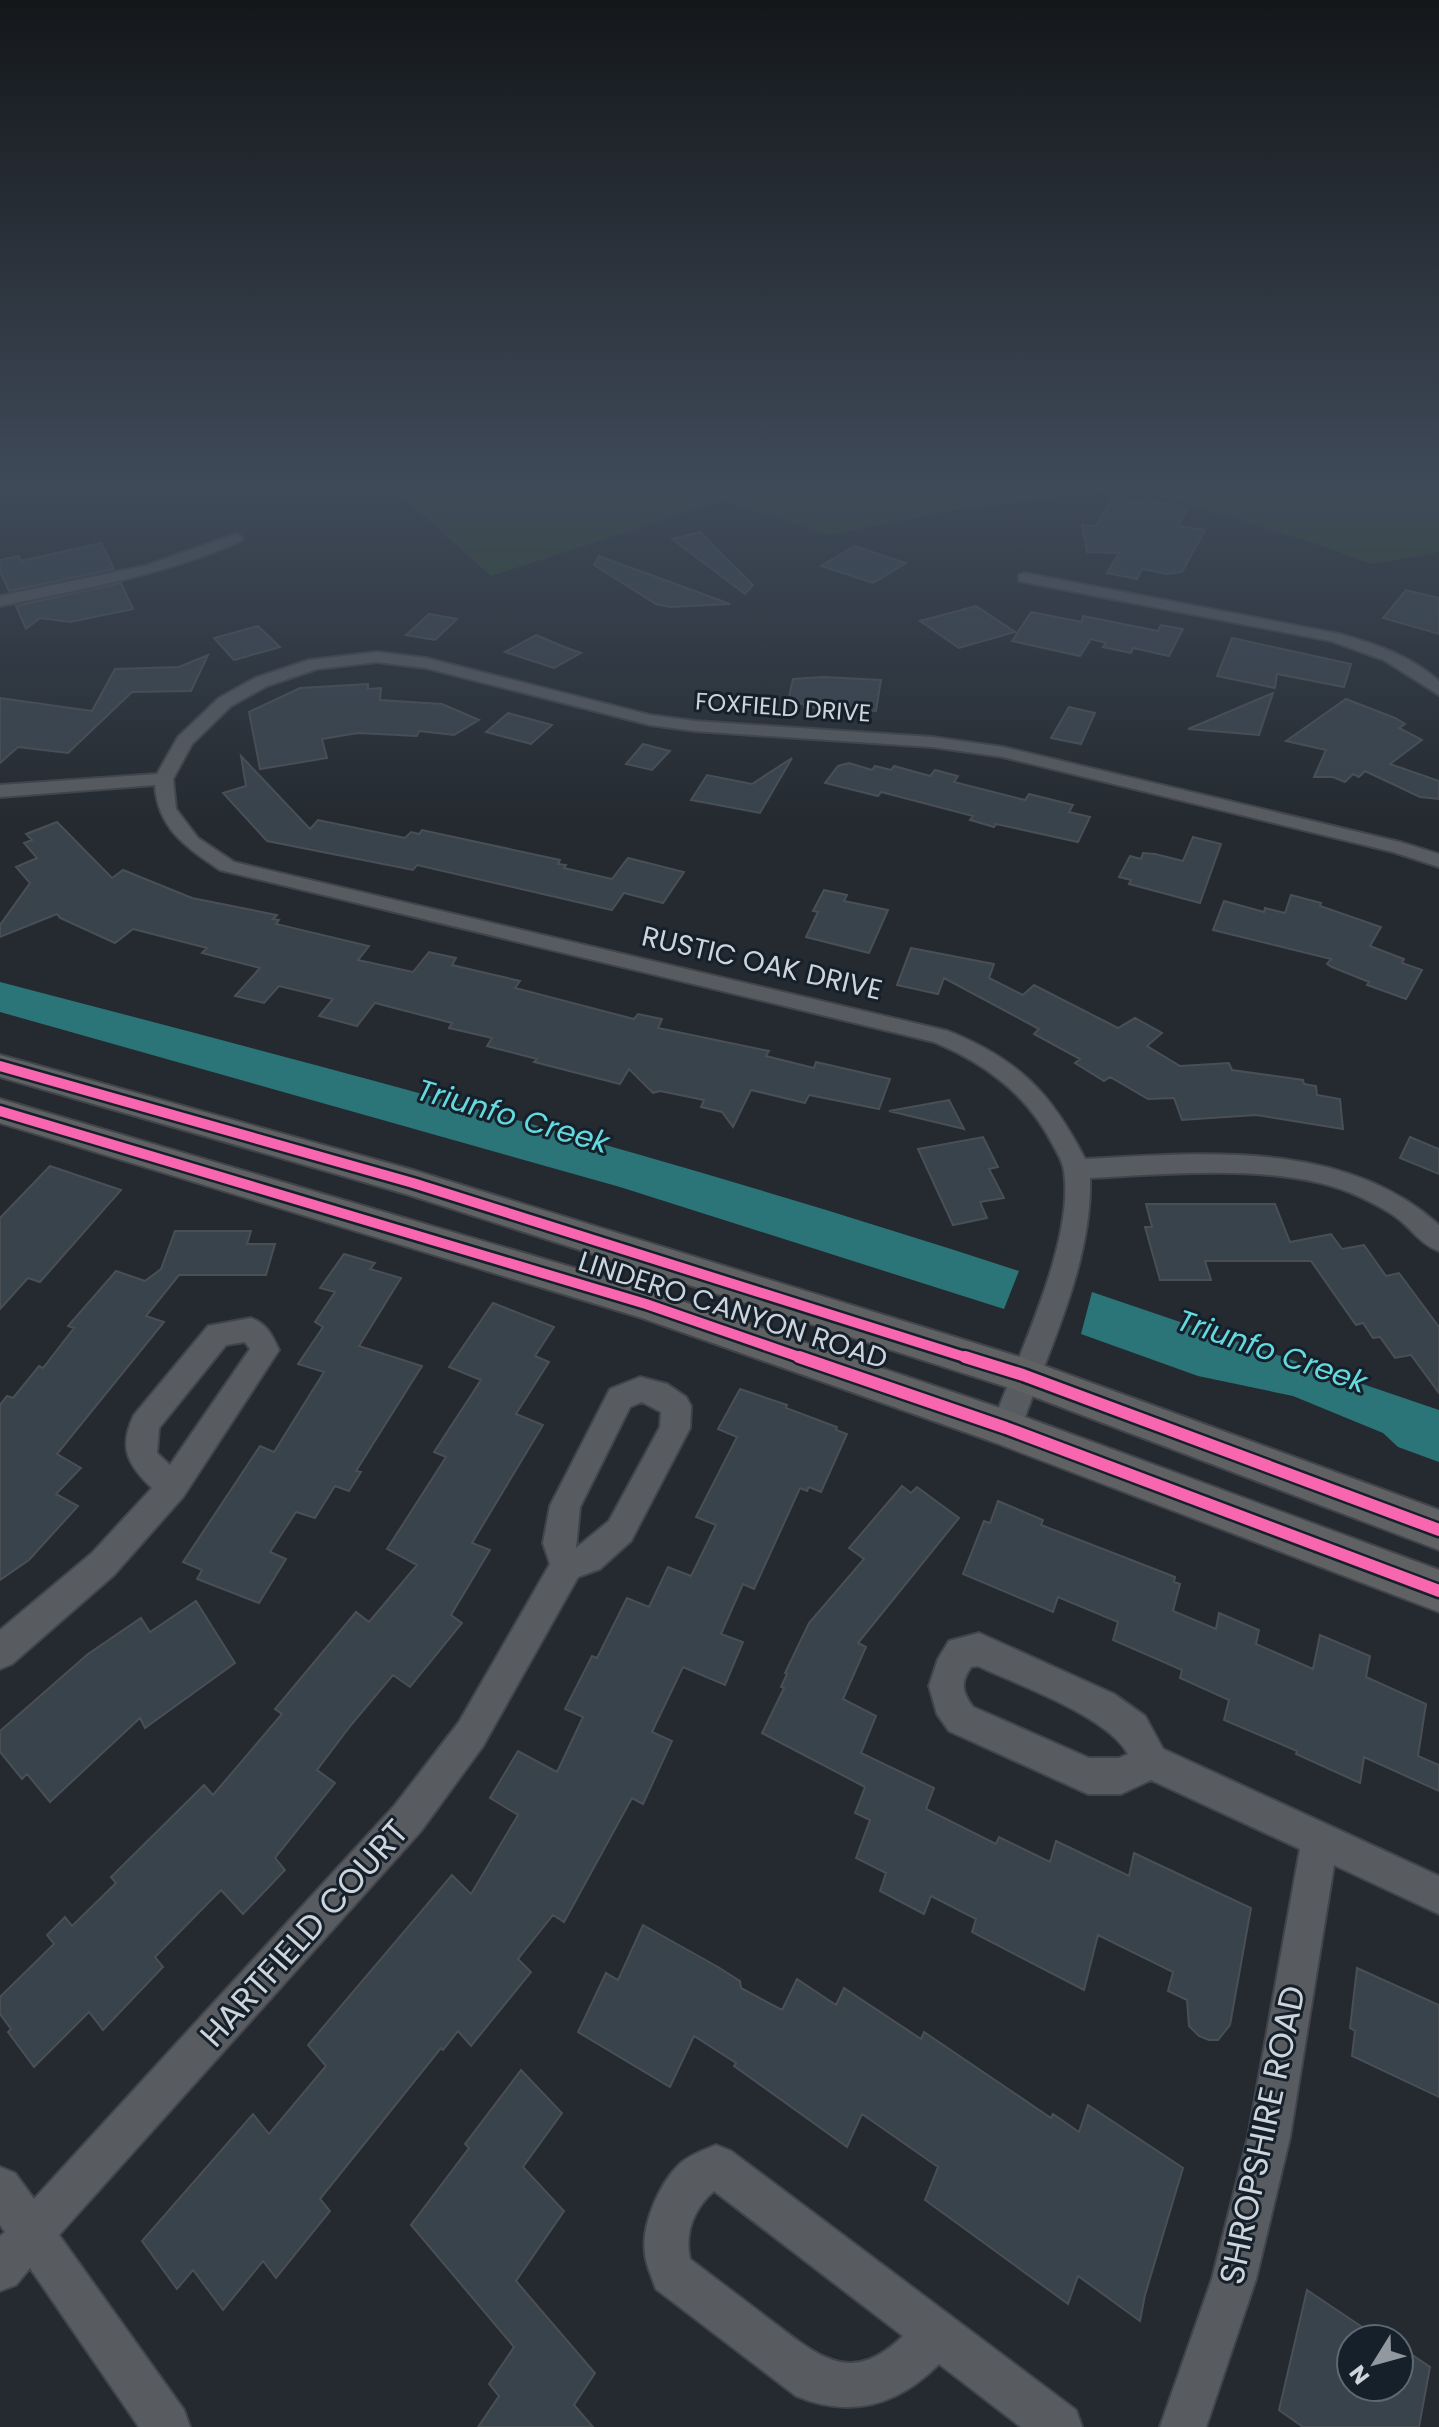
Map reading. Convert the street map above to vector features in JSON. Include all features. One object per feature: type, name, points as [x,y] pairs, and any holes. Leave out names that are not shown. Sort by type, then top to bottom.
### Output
[{"type":"street","points":[[0,601],[22,596]]},
{"type":"street","points":[[1120,596],[1334,637],[1403,661],[1439,690]]},
{"type":"street","name":"FOXFIELD DRIVE","points":[[164,779],[184,741],[225,702],[261,682],[315,664],[377,657],[426,663],[650,720],[932,742],[1003,752],[1400,848],[1439,861]]},
{"type":"street","points":[[0,791],[164,779]]},
{"type":"street","name":"RUSTIC OAK DRIVE","points":[[164,779],[166,809],[191,842],[227,866],[940,1036],[975,1050],[1037,1097],[1057,1128],[1077,1169],[1077,1207],[1059,1283],[1006,1428]]},
{"type":"street","name":"LINDERO CANYON ROAD","points":[[0,1066],[413,1183],[1023,1375],[1439,1530]]},
{"type":"street","name":"LINDERO CANYON ROAD","points":[[0,1111],[646,1304],[1006,1428],[1439,1591]]},
{"type":"street","points":[[1077,1169],[1239,1163],[1306,1170],[1350,1184],[1390,1202],[1429,1228],[1439,1241]]},
{"type":"street","points":[[0,1652],[103,1564],[172,1487],[265,1350],[251,1330],[218,1334],[144,1424],[142,1458],[172,1487]]},
{"type":"street","points":[[640,1389],[657,1393],[676,1406],[675,1428],[620,1531],[589,1558],[567,1566],[559,1543],[565,1506],[620,1398],[640,1389]]},
{"type":"street","name":"HARTFIELD COURT","points":[[0,2269],[408,1818],[471,1734],[567,1566]]},
{"type":"street","points":[[1151,1761],[1121,1776],[1088,1776],[961,1719],[947,1703],[946,1674],[961,1653],[979,1649],[1102,1706],[1133,1728],[1151,1761],[1439,1895]]},
{"type":"street","name":"SHROPSHIRE ROAD","points":[[1183,2427],[1234,2279],[1269,2137],[1320,1837]]},
{"type":"street","points":[[938,2334],[901,2370],[873,2381],[859,2386],[812,2380],[672,2273],[666,2250],[672,2211],[701,2170],[716,2166],[938,2334],[1059,2427]]},
{"type":"street","points":[[0,2188],[167,2427]]},
{"type":"water","points":[[0,982],[639,1155],[1019,1271],[1004,1309],[620,1187],[0,1012]]},
{"type":"water","points":[[1092,1292],[1439,1410],[1439,1462],[1398,1447],[1383,1433],[1293,1396],[1198,1376],[1081,1334]]},
{"type":"building","points":[[60,596],[127,596],[133,609],[70,622],[40,618],[26,629],[16,606]]},
{"type":"building","points":[[644,596],[709,596],[730,604],[671,607],[656,604]]},
{"type":"building","points":[[1401,596],[1439,598],[1439,634],[1383,618]]},
{"type":"building","points":[[976,606],[1015,632],[959,648],[920,621]]},
{"type":"building","points":[[1031,612],[1082,622],[1083,616],[1158,631],[1161,625],[1183,629],[1169,656],[1133,648],[1131,653],[1103,647],[1106,643],[1091,639],[1080,656],[1012,641]]},
{"type":"building","points":[[429,614],[457,619],[435,640],[406,635]]},
{"type":"building","points":[[258,626],[280,647],[234,660],[214,638]]},
{"type":"building","points":[[536,635],[581,653],[554,668],[505,652]]},
{"type":"building","points":[[1232,638],[1351,664],[1344,687],[1277,674],[1275,688],[1217,676]]},
{"type":"building","points":[[208,655],[191,691],[132,692],[68,753],[18,747],[0,763],[0,698],[92,711],[115,669],[179,667]]},
{"type":"building","points":[[793,679],[881,680],[876,711],[804,707],[804,704],[788,702]]},
{"type":"building","points":[[368,684],[368,689],[381,688],[380,700],[442,704],[479,720],[454,735],[419,731],[417,736],[358,733],[322,739],[327,758],[260,769],[249,712],[300,688]]},
{"type":"building","points":[[1273,693],[1259,735],[1188,729]]},
{"type":"building","points":[[1346,699],[1395,718],[1405,724],[1399,728],[1422,740],[1390,764],[1439,781],[1439,799],[1420,797],[1365,771],[1359,777],[1353,774],[1345,782],[1333,777],[1314,777],[1326,750],[1286,741]]},
{"type":"building","points":[[1069,707],[1095,713],[1081,744],[1051,738]]},
{"type":"building","points":[[508,713],[552,725],[531,744],[486,732]]},
{"type":"building","points":[[643,744],[670,751],[652,770],[626,764]]},
{"type":"building","points":[[241,756],[310,829],[318,820],[405,838],[411,832],[419,834],[422,830],[560,860],[558,864],[566,865],[564,868],[612,879],[628,858],[684,872],[663,903],[624,893],[612,910],[417,865],[413,870],[267,841],[223,793],[246,786]]},
{"type":"building","points":[[792,758],[760,813],[691,800],[707,775],[752,784]]},
{"type":"building","points":[[849,763],[872,770],[875,766],[891,770],[894,766],[930,776],[935,770],[958,776],[954,782],[1025,800],[1029,794],[1073,805],[1069,812],[1090,817],[1078,842],[996,824],[994,827],[970,820],[973,816],[881,792],[878,796],[825,783],[838,766]]},
{"type":"building","points":[[57,822],[112,878],[123,870],[192,898],[277,915],[273,919],[279,920],[276,924],[369,946],[358,960],[413,972],[429,952],[456,958],[452,965],[520,981],[515,988],[634,1019],[638,1014],[662,1019],[658,1028],[769,1051],[766,1056],[814,1068],[816,1062],[890,1079],[879,1109],[809,1095],[805,1103],[751,1090],[733,1127],[722,1112],[701,1107],[704,1100],[660,1091],[653,1093],[629,1069],[620,1084],[534,1062],[537,1059],[487,1046],[492,1038],[449,1028],[452,1023],[375,1003],[357,1026],[319,1016],[333,999],[279,986],[264,1003],[235,996],[260,968],[202,953],[207,948],[133,929],[115,943],[57,914],[0,937],[0,925],[30,883],[16,867],[37,858],[24,843],[32,840],[26,834]]},
{"type":"building","points":[[1193,837],[1221,844],[1200,903],[1129,884],[1131,880],[1119,877],[1130,856],[1141,859],[1143,853],[1155,854],[1183,861]]},
{"type":"building","points":[[824,890],[847,895],[844,901],[888,910],[869,953],[806,937],[818,912],[813,911]]},
{"type":"building","points":[[1291,895],[1321,903],[1320,906],[1381,927],[1370,946],[1404,959],[1402,963],[1422,970],[1406,999],[1367,985],[1369,982],[1332,967],[1327,964],[1331,959],[1213,930],[1224,901],[1264,912],[1265,908],[1285,913]]},
{"type":"building","points":[[911,948],[994,964],[989,978],[1023,995],[1034,985],[1118,1028],[1135,1018],[1162,1033],[1147,1046],[1180,1066],[1229,1063],[1232,1070],[1303,1080],[1304,1084],[1316,1086],[1317,1095],[1340,1099],[1343,1129],[1256,1115],[1182,1120],[1174,1098],[1148,1099],[1110,1077],[1104,1081],[1075,1063],[1080,1059],[1034,1034],[1039,1029],[944,978],[938,994],[897,985]]},
{"type":"building","points":[[949,1100],[964,1129],[889,1111]]},
{"type":"building","points":[[983,1137],[998,1167],[989,1169],[1004,1198],[980,1202],[987,1218],[953,1225],[918,1149]]},
{"type":"building","points":[[1410,1137],[1439,1149],[1439,1174],[1400,1158]]},
{"type":"building","points":[[50,1166],[121,1190],[40,1282],[28,1278],[0,1309],[0,1218]]},
{"type":"building","points":[[1146,1204],[1275,1204],[1290,1242],[1331,1234],[1342,1249],[1364,1245],[1386,1276],[1399,1273],[1439,1327],[1439,1393],[1411,1355],[1395,1358],[1380,1337],[1373,1338],[1363,1323],[1356,1325],[1311,1261],[1205,1261],[1211,1280],[1160,1280],[1145,1227],[1152,1227]]},
{"type":"building","points":[[175,1231],[251,1231],[247,1244],[275,1244],[266,1275],[179,1275],[146,1316],[164,1322],[57,1454],[81,1468],[56,1494],[78,1506],[29,1560],[0,1580],[0,1405],[7,1396],[13,1398],[39,1366],[43,1368],[74,1328],[68,1326],[116,1271],[145,1281],[161,1269]]},
{"type":"building","points":[[344,1254],[375,1263],[370,1269],[401,1278],[359,1346],[422,1366],[356,1471],[361,1472],[349,1491],[335,1486],[315,1518],[296,1512],[270,1552],[286,1559],[259,1603],[197,1579],[202,1570],[183,1562],[260,1446],[274,1452],[324,1372],[298,1364],[323,1327],[315,1322],[335,1292],[320,1288]]},
{"type":"building","points":[[493,1303],[554,1327],[535,1356],[549,1362],[516,1414],[543,1425],[472,1543],[490,1550],[451,1615],[462,1623],[410,1687],[393,1675],[317,1770],[335,1783],[275,1858],[285,1870],[243,1914],[221,1890],[155,1957],[163,1967],[103,2030],[89,2012],[34,2067],[8,2032],[11,2029],[0,2014],[0,1997],[54,1944],[47,1935],[65,1917],[72,1926],[116,1883],[111,1877],[204,1785],[213,1795],[282,1714],[275,1709],[356,1612],[369,1622],[417,1565],[387,1549],[446,1457],[434,1452],[481,1380],[449,1367]]},
{"type":"building","points":[[740,1389],[787,1405],[786,1408],[837,1427],[836,1430],[847,1434],[821,1492],[809,1487],[807,1491],[800,1488],[754,1589],[743,1584],[721,1634],[743,1642],[725,1685],[683,1667],[652,1732],[672,1741],[643,1804],[632,1798],[564,1922],[553,1915],[518,1959],[531,1972],[471,2046],[458,2031],[443,2050],[441,2048],[320,2199],[330,2211],[276,2278],[263,2261],[223,2310],[193,2270],[177,2289],[142,2241],[253,2114],[269,2134],[326,2066],[308,2045],[452,1875],[471,1894],[518,1815],[490,1798],[518,1751],[557,1772],[583,1717],[565,1709],[592,1656],[597,1658],[627,1598],[649,1607],[668,1567],[691,1576],[716,1525],[696,1517],[737,1437],[718,1429]]},
{"type":"building","points":[[902,1486],[911,1493],[917,1487],[959,1518],[858,1643],[866,1647],[843,1699],[876,1716],[861,1753],[934,1788],[926,1809],[996,1844],[999,1837],[1050,1862],[1056,1841],[1129,1876],[1134,1853],[1251,1908],[1230,2025],[1218,2040],[1199,2036],[1189,2026],[1187,2000],[1168,1991],[1173,1972],[1098,1935],[1084,1990],[972,1932],[976,1919],[931,1896],[924,1914],[880,1891],[886,1873],[856,1858],[870,1820],[855,1813],[865,1787],[762,1733],[784,1688],[781,1687],[785,1673],[809,1623],[864,1559],[849,1548]]},
{"type":"building","points":[[998,1501],[1043,1520],[1041,1525],[1175,1577],[1174,1582],[1180,1584],[1173,1611],[1216,1629],[1219,1613],[1259,1630],[1256,1644],[1313,1669],[1320,1635],[1370,1656],[1366,1677],[1426,1704],[1418,1756],[1439,1765],[1439,1791],[1364,1757],[1360,1783],[1296,1754],[1297,1751],[1224,1720],[1229,1700],[1180,1678],[1182,1670],[1113,1640],[1118,1622],[1058,1597],[1053,1612],[963,1574],[984,1521],[990,1523]]},
{"type":"building","points":[[196,1601],[235,1663],[145,1728],[140,1718],[50,1802],[27,1774],[22,1779],[0,1752],[0,1731],[88,1654],[141,1618],[150,1632]]},
{"type":"building","points":[[643,1925],[718,1967],[740,1981],[741,1988],[782,2010],[797,1979],[836,2005],[844,1988],[921,2039],[924,2032],[1051,2118],[1053,2114],[1079,2132],[1088,2105],[1183,2168],[1140,2321],[1078,2276],[1068,2304],[925,2200],[938,2167],[862,2114],[847,2147],[734,2066],[736,2063],[694,2036],[670,2087],[578,2032],[606,1973],[618,1980]]},
{"type":"building","points":[[1357,1968],[1439,2005],[1439,2097],[1352,2056],[1355,2031],[1350,2028]]},
{"type":"building","points":[[521,2070],[562,2113],[523,2167],[564,2211],[516,2281],[595,2373],[574,2405],[593,2427],[478,2427],[499,2396],[489,2384],[514,2347],[411,2225],[469,2148],[465,2144]]},
{"type":"building","points":[[1307,2290],[1356,2323],[1335,2323],[1335,2403],[1415,2403],[1415,2357],[1430,2367],[1419,2427],[1303,2427],[1279,2410]]},
{"type":"cycle path","points":[[0,1066],[413,1183],[1023,1375],[1439,1530]]},
{"type":"cycle path","points":[[0,1111],[646,1304],[1006,1428],[1439,1591]]},
{"type":"water label","name":"Triunfo Creek","points":[[513,1116]]},
{"type":"water label","name":"Triunfo Creek","points":[[1272,1351]]}]
